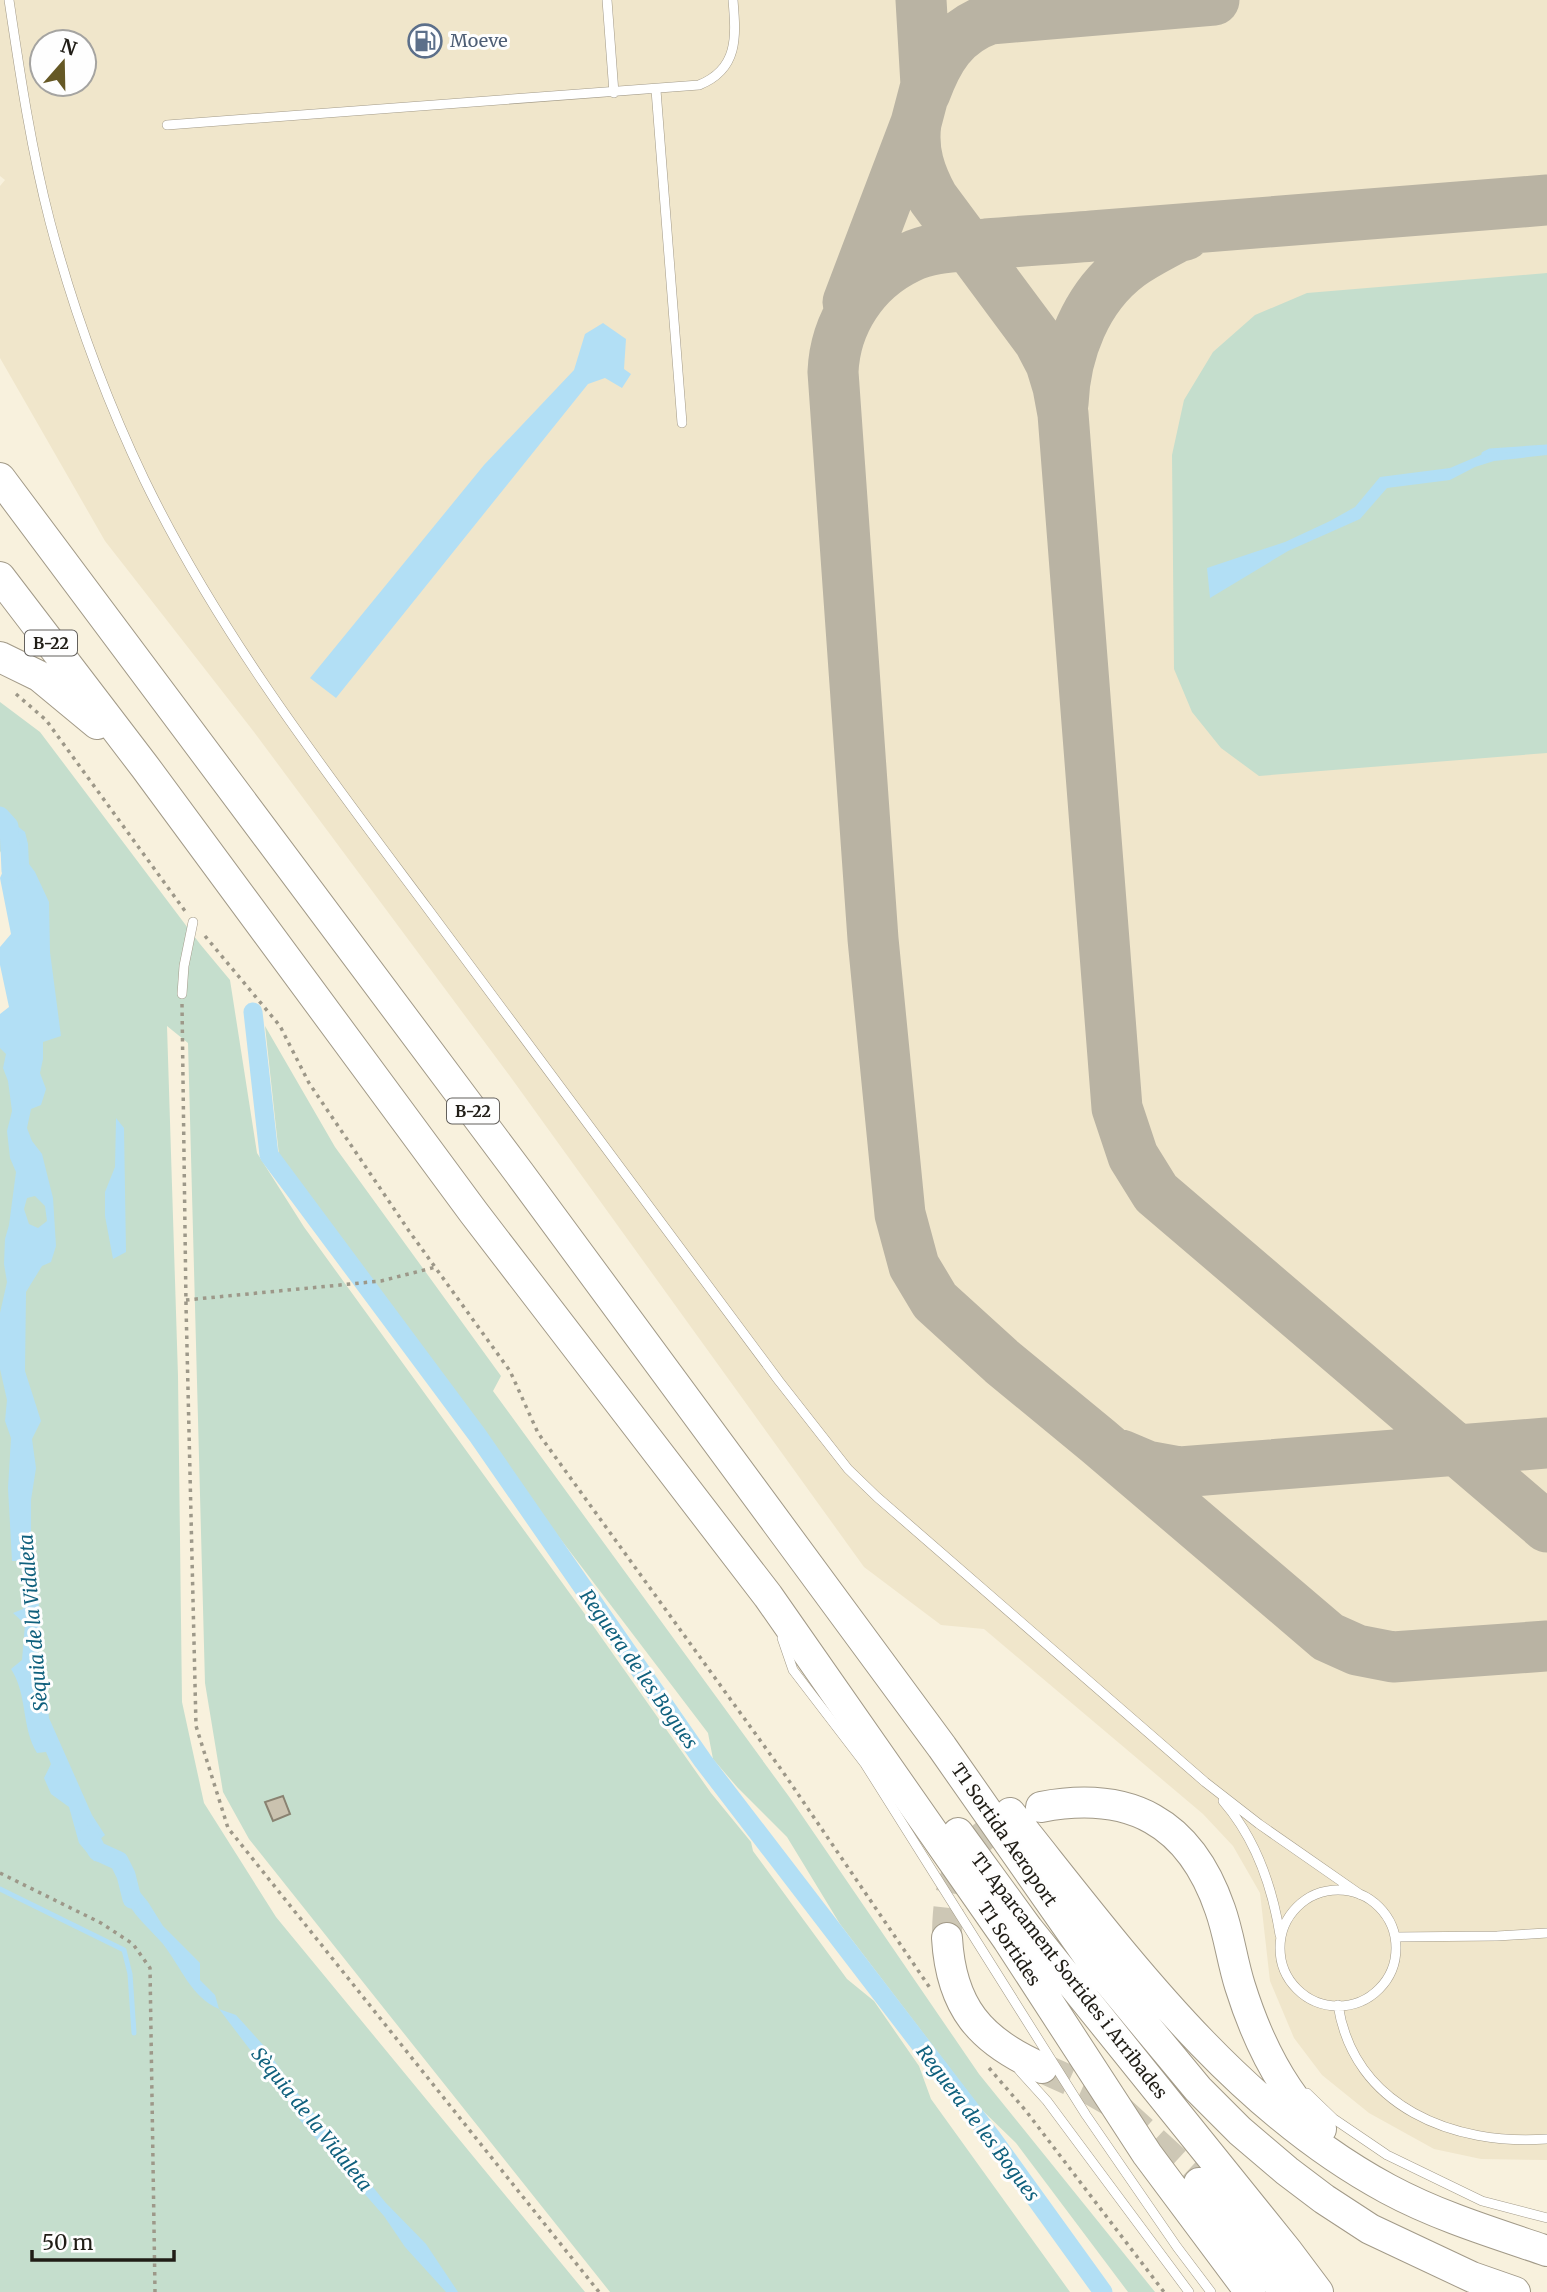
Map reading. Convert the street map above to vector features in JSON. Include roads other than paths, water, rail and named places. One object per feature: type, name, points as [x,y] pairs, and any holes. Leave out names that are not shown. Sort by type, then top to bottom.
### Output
[{"type":"main road","name":"B-22","points":[[0,478],[520,1174],[942,1747]]},
{"type":"main road","name":"B-22","points":[[0,577],[145,767],[483,1224],[768,1596]]},
{"type":"main road","points":[[0,657],[39,676],[145,767]]},
{"type":"main road","name":"T1 Sortides","points":[[768,1596],[1008,1940],[1147,2154],[1250,2292]]},
{"type":"main road","name":"T1 Aparcament Sortides i Arribades","points":[[768,1596],[853,1682],[1028,1929],[1318,2292]]},
{"type":"main road","name":"T1 Sortida Aeroport","points":[[942,1747],[997,1797],[1112,1940],[1227,2068],[1307,2136],[1389,2189],[1465,2222],[1547,2251]]},
{"type":"main road","name":"T1 Sortida Aeroport","points":[[942,1747],[1091,1960],[1198,2089],[1240,2131],[1305,2185],[1370,2229],[1472,2277],[1515,2292]]},
{"type":"main road","points":[[1041,1807],[1092,1801],[1133,1809],[1159,1823],[1189,1850],[1212,1887],[1221,1911],[1240,1986],[1258,2033],[1290,2094],[1318,2126],[1347,2151],[1465,2222]]},
{"type":"main road","points":[[947,1938],[950,1974],[956,1991],[980,2028],[1017,2057],[1042,2068]]},
{"type":"main road","points":[[1199,2183],[1251,2246],[1284,2292]]},
{"type":"lane","points":[[9,0],[24,98],[50,223],[92,355],[143,478],[198,580],[318,761],[779,1381],[848,1469],[1205,1782],[1289,1846],[1376,1904],[1385,1914],[1395,1937],[1394,1965],[1377,1992],[1363,2001],[1338,2006],[1315,2001],[1291,1982],[1284,1970],[1280,1953],[1276,1908],[1256,1852],[1238,1820],[1205,1782]]},
{"type":"lane","points":[[607,0],[614,93]]},
{"type":"lane","points":[[167,125],[699,85],[708,82],[722,70],[731,54],[736,34],[733,0]]},
{"type":"lane","points":[[656,90],[682,423]]},
{"type":"lane","points":[[182,994],[184,966],[193,922]]},
{"type":"lane","points":[[768,1596],[793,1670],[865,1764],[1086,2115],[1161,2225],[1211,2292]]},
{"type":"lane","points":[[1280,1941],[1284,1926],[1292,1913],[1313,1896],[1334,1890],[1361,1895]]},
{"type":"lane","points":[[1395,1937],[1547,1933]]},
{"type":"lane","points":[[1338,2006],[1346,2042],[1382,2093],[1452,2130],[1504,2139],[1547,2139]]},
{"type":"lane","points":[[980,2028],[1047,2101],[1189,2292]]},
{"type":"lane","points":[[1272,2061],[1334,2119],[1387,2155],[1482,2202],[1547,2218]]},
{"type":"water","points":[[603,323],[626,339],[624,369],[631,374],[622,388],[605,378],[588,384],[336,698],[310,678],[484,465],[574,370],[585,334]]},
{"type":"water","points":[[1547,447],[1547,455],[1494,461],[1450,480],[1387,488],[1360,519],[1288,551],[1210,598],[1207,568],[1285,542],[1330,521],[1355,507],[1380,477],[1450,468],[1490,451]]},
{"type":"water","points":[[16,825],[25,832],[29,864],[49,902],[50,952],[61,1036],[43,1042],[40,1073],[46,1089],[41,1105],[31,1109],[27,1128],[32,1141],[42,1154],[53,1198],[56,1246],[51,1262],[42,1266],[26,1292],[25,1371],[41,1421],[32,1439],[36,1468],[31,1500],[31,1572],[38,1592],[41,1642],[37,1654],[45,1676],[49,1718],[92,1815],[105,1835],[98,1841],[104,1855],[119,1861],[163,1926],[200,1963],[200,1980],[215,1995],[219,2009],[209,2004],[194,1989],[163,1944],[136,1914],[126,1900],[119,1873],[113,1867],[94,1861],[79,1843],[69,1807],[51,1794],[44,1778],[51,1764],[46,1752],[37,1753],[32,1743],[20,1689],[11,1669],[22,1660],[25,1624],[13,1613],[23,1609],[27,1599],[21,1561],[12,1561],[8,1488],[11,1438],[5,1421],[7,1400],[0,1369],[0,1313],[7,1282],[4,1264],[5,1239],[16,1172],[10,1158],[7,1131],[12,1111],[8,1081],[3,1068],[6,1054],[0,1048],[0,1014],[9,1007],[0,965],[0,947],[11,934],[0,878],[5,866],[4,855],[9,850]],"holes":[[[35,1196],[45,1206],[47,1221],[38,1228],[29,1224],[24,1209],[27,1198]]]},
{"type":"water","points":[[116,1118],[124,1128],[126,1252],[113,1259],[105,1216],[105,1192],[115,1167]]},
{"type":"water","points":[[219,2009],[236,2015],[264,2046],[295,2090],[385,2202],[426,2244],[458,2292],[446,2292],[405,2247],[384,2216],[299,2119],[283,2093]]},
{"type":"waterway","points":[[1484,454],[1490,451],[1547,447]]},
{"type":"waterway","name":"Sèquia de la Vidaleta","points":[[0,816],[9,826],[11,871]]},
{"type":"waterway","name":"Reguera de les Bogues","points":[[253,1012],[269,1155],[478,1436],[703,1761],[992,2138],[1103,2292]]},
{"type":"waterway","name":"Sèquia de la Vidaleta","points":[[89,1835],[97,1851],[119,1861],[132,1899]]},
{"type":"waterway","points":[[0,1889],[124,1950],[130,1974],[134,2033]]},
{"type":"tunnel","points":[[947,1938],[950,1897],[961,1864],[982,1837],[1017,1814]]},
{"type":"tunnel","points":[[1042,2068],[1110,2101],[1199,2183]]},
{"type":"place","name":"Moeve","points":[[425,41]]}]
